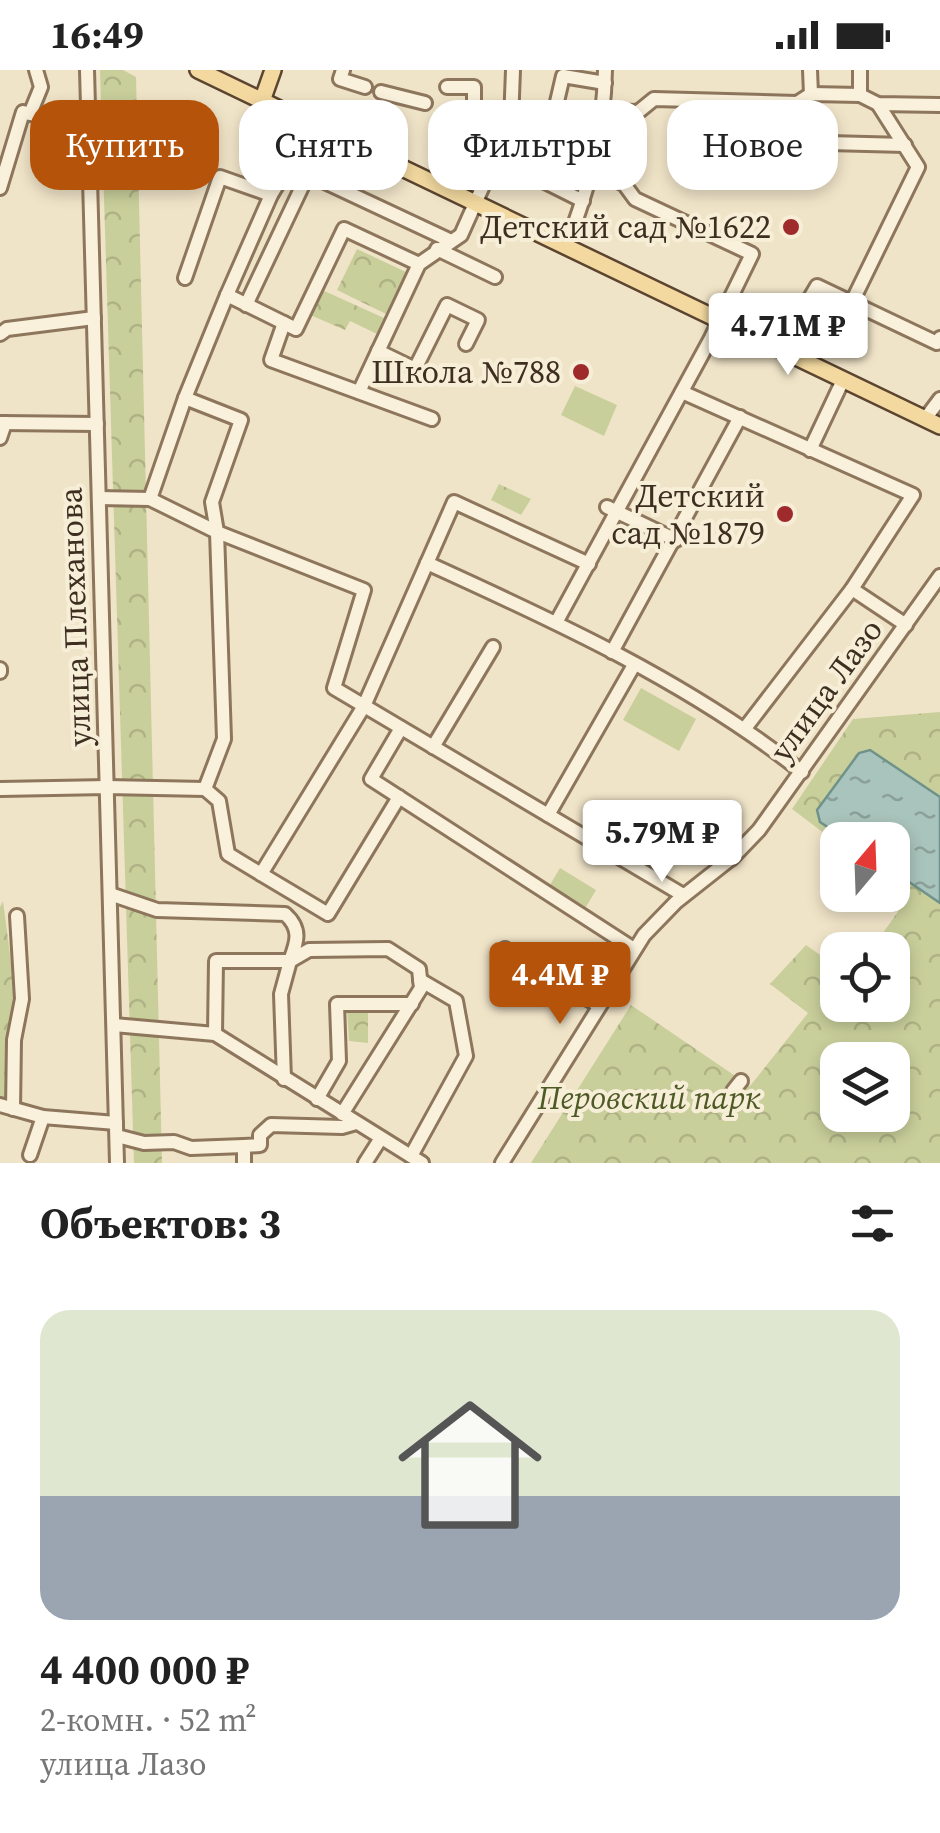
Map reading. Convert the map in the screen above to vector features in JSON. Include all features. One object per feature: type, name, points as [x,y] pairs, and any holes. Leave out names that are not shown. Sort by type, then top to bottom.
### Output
[{"type":"main road","points":[[198,70],[260,100]]},
{"type":"main road","points":[[262,100],[273,70]]},
{"type":"main road","points":[[408,171],[933,422]]},
{"type":"street","points":[[36,70],[41,87],[36,100]]},
{"type":"street","name":"улица Плеханова","points":[[87,70],[88,100]]},
{"type":"street","points":[[342,70],[340,80],[365,87]]},
{"type":"street","points":[[511,100],[512,70]]},
{"type":"street","points":[[810,70],[811,94]]},
{"type":"street","points":[[860,70],[860,95]]},
{"type":"street","points":[[582,201],[539,179],[562,76],[605,76]]},
{"type":"street","points":[[447,87],[474,88],[474,100]]},
{"type":"street","points":[[382,92],[425,103]]},
{"type":"street","points":[[803,100],[811,94],[860,95],[878,104],[940,105]]},
{"type":"street","points":[[647,105],[654,99],[682,100]]},
{"type":"street","points":[[852,302],[918,167],[878,104]]},
{"type":"street","points":[[0,188],[23,112],[30,114]]},
{"type":"street","points":[[838,143],[905,145]]},
{"type":"street","points":[[184,278],[220,177],[271,195]]},
{"type":"street","name":"улица Плеханова","points":[[90,190],[117,1163]]},
{"type":"street","points":[[150,499],[184,398],[274,190]]},
{"type":"street","points":[[246,305],[300,190]]},
{"type":"street","points":[[342,190],[451,241]]},
{"type":"street","points":[[359,392],[419,264],[461,235],[482,190]]},
{"type":"street","points":[[566,247],[586,190]]},
{"type":"street","points":[[556,622],[589,564],[613,509],[682,392],[752,254],[635,200],[628,190]]},
{"type":"street","points":[[226,295],[296,329],[344,229],[419,264]]},
{"type":"street","points":[[437,249],[495,277]]},
{"type":"street","points":[[780,350],[817,286],[937,342],[940,338]]},
{"type":"street","points":[[378,351],[415,369],[446,305],[478,320],[466,344]]},
{"type":"street","points":[[0,334],[94,318]]},
{"type":"street","points":[[284,323],[271,360],[432,419]]},
{"type":"street","points":[[810,450],[843,380]]},
{"type":"street","points":[[682,392],[913,495],[852,589],[746,728]]},
{"type":"street","points":[[184,398],[241,420],[212,502],[217,532],[224,739],[205,790]]},
{"type":"street","points":[[933,422],[940,398]]},
{"type":"street","points":[[612,652],[740,418]]},
{"type":"street","points":[[0,438],[3,423],[97,424]]},
{"type":"street","points":[[99,498],[150,499],[217,532],[364,590],[334,688],[683,895]]},
{"type":"street","points":[[261,874],[364,706],[454,502],[589,564]]},
{"type":"street","points":[[613,509],[676,540]]},
{"type":"street","points":[[427,563],[612,652],[746,728],[802,772]]},
{"type":"street","name":"улица Лазо","points":[[502,1163],[634,948],[657,918],[731,858],[758,830],[940,576]]},
{"type":"street","points":[[852,589],[906,625]]},
{"type":"street","points":[[434,747],[493,646]]},
{"type":"street","points":[[548,815],[634,665]]},
{"type":"street","points":[[402,728],[371,778],[634,948]]},
{"type":"street","points":[[0,789],[205,790],[219,801],[228,854],[328,914],[399,797]]},
{"type":"street","points":[[670,818],[731,858]]},
{"type":"street","points":[[110,894],[158,910],[286,914],[296,923],[298,937],[280,994],[284,1079]]},
{"type":"street","points":[[16,916],[22,999],[6,1107],[116,1130],[144,1143],[174,1142],[191,1148],[260,1145],[260,1135],[270,1126],[342,1127],[356,1123]]},
{"type":"street","points":[[215,1034],[216,961],[290,961],[308,950],[388,949],[419,969],[422,988],[342,1114]]},
{"type":"street","points":[[505,949],[598,1005]]},
{"type":"street","points":[[114,1025],[215,1034],[416,1160],[466,1056],[456,1000],[420,980]]},
{"type":"street","points":[[317,1099],[338,1061],[337,1004],[412,1004]]},
{"type":"street","points":[[30,1154],[43,1117]]},
{"type":"street","points":[[365,1163],[381,1138]]},
{"type":"street","points":[[244,1146],[244,1163]]},
{"type":"green space","points":[[100,70],[123,70],[136,77],[137,100],[101,100]]},
{"type":"green space","points":[[104,190],[139,190],[162,1163],[134,1163]]},
{"type":"green space","points":[[357,249],[406,272],[386,314],[337,290]]},
{"type":"green space","points":[[320,289],[384,318],[377,334],[350,321],[345,330],[308,314]]},
{"type":"green space","points":[[575,386],[617,405],[604,436],[561,415]]},
{"type":"green space","points":[[499,484],[531,499],[521,515],[491,500]]},
{"type":"green space","points":[[641,688],[696,719],[679,751],[623,720]]},
{"type":"green space","name":"Перовский парк","points":[[940,712],[940,1163],[531,1163],[631,1005],[750,1086],[808,1013],[770,984],[806,945],[820,955],[820,1022],[910,1022],[910,932],[884,932],[898,912],[910,912],[910,822],[820,822],[820,830],[792,809],[853,719]]},
{"type":"green space","points":[[560,868],[596,890],[586,907],[550,885]]},
{"type":"green space","points":[[3,901],[14,985],[5,1100],[0,1098]]},
{"type":"green space","points":[[368,1008],[368,1043],[349,1041],[347,1009]]},
{"type":"water","points":[[870,750],[940,797],[940,903],[910,883],[910,822],[820,822],[817,810],[859,753]]},
{"type":"place","name":"Детский сад №1622","points":[[791,227]]},
{"type":"place","name":"Школа №788","points":[[581,372]]},
{"type":"place","name":"Детский сад №1879","points":[[785,514]]}]
